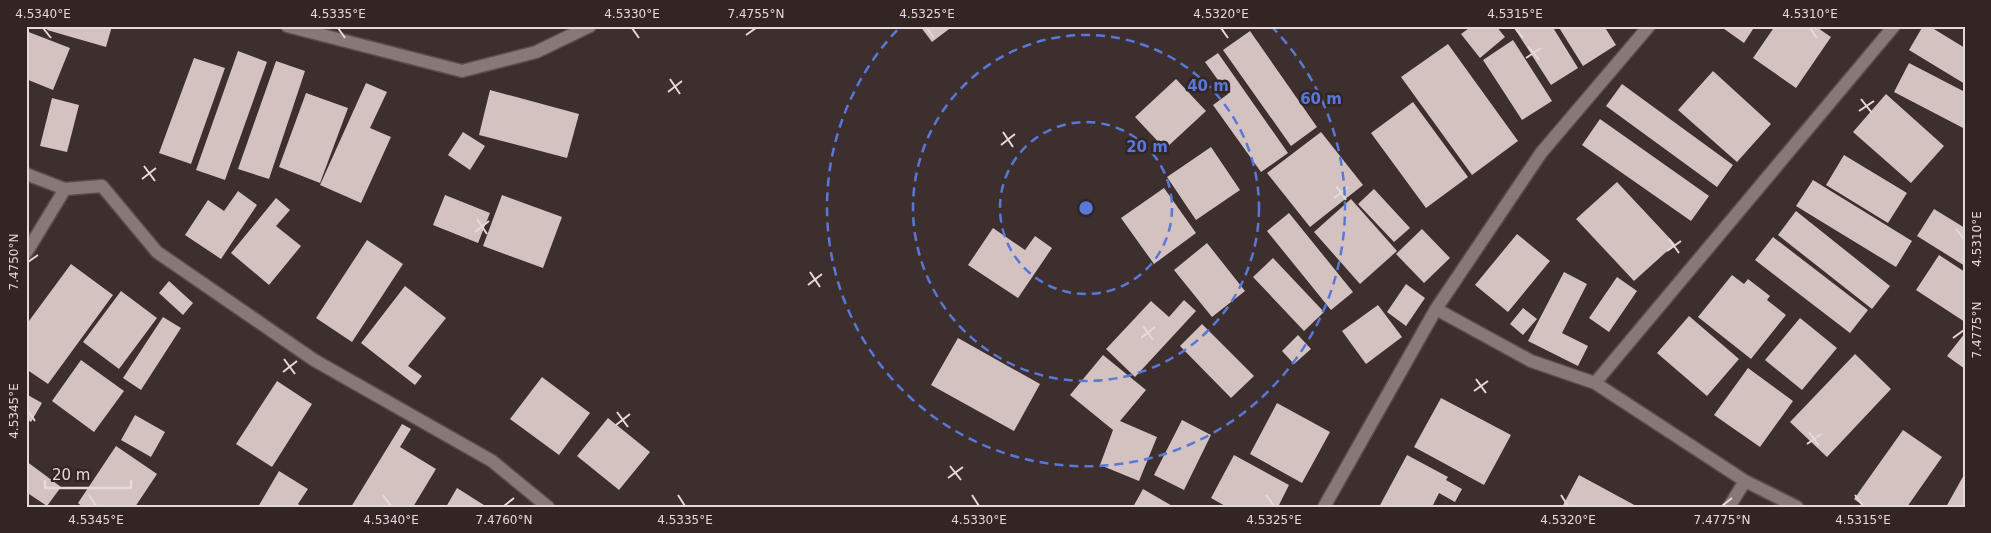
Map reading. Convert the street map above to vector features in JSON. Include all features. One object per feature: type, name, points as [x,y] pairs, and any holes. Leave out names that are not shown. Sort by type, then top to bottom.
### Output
[{"type":"street","points":[[287,26],[462,71],[536,52],[590,26]]},
{"type":"street","points":[[1324,507],[1436,308],[1541,153],[1649,26]]},
{"type":"street","points":[[1595,383],[1894,26]]},
{"type":"street","points":[[26,174],[65,189],[102,186],[157,252],[314,360],[492,461],[548,507]]},
{"type":"street","points":[[26,253],[65,189]]},
{"type":"street","points":[[1436,308],[1532,361],[1595,383],[1745,481],[1797,507]]},
{"type":"street","points":[[1729,507],[1745,481]]},
{"type":"building","points":[[48,26],[112,26],[106,47],[47,30]]},
{"type":"building","points":[[920,26],[953,26],[932,42]]},
{"type":"building","points":[[1472,26],[1496,26],[1505,37],[1480,58],[1461,34]]},
{"type":"building","points":[[1513,26],[1552,26],[1578,68],[1551,85]]},
{"type":"building","points":[[1558,26],[1604,26],[1616,45],[1583,66]]},
{"type":"building","points":[[1720,26],[1755,26],[1744,43]]},
{"type":"building","points":[[1775,26],[1815,26],[1831,37],[1796,88],[1753,58]]},
{"type":"building","points":[[1923,26],[1929,26],[1965,48],[1965,84],[1909,50]]},
{"type":"building","points":[[26,31],[70,48],[53,90],[26,79]]},
{"type":"building","points":[[1250,31],[1317,127],[1291,146],[1223,50]]},
{"type":"building","points":[[1513,40],[1552,101],[1522,120],[1483,60]]},
{"type":"building","points":[[1448,44],[1518,141],[1472,175],[1401,77]]},
{"type":"building","points":[[238,51],[267,62],[225,180],[196,170]]},
{"type":"building","points":[[1218,53],[1288,153],[1261,172],[1213,105],[1228,94],[1205,62]]},
{"type":"building","points":[[194,58],[225,68],[191,164],[159,153]]},
{"type":"building","points":[[276,61],[305,71],[269,179],[238,169]]},
{"type":"building","points":[[1909,63],[1965,92],[1965,129],[1894,92]]},
{"type":"building","points":[[1713,71],[1771,124],[1737,162],[1678,110]]},
{"type":"building","points":[[1176,79],[1206,111],[1165,149],[1135,117]]},
{"type":"building","points":[[366,83],[387,92],[370,128],[391,137],[361,203],[320,185]]},
{"type":"building","points":[[1622,84],[1733,165],[1717,187],[1606,106]]},
{"type":"building","points":[[490,90],[579,114],[567,158],[479,135]]},
{"type":"building","points":[[306,93],[348,108],[320,183],[279,167]]},
{"type":"building","points":[[1886,94],[1944,146],[1911,183],[1853,132]]},
{"type":"building","points":[[52,98],[79,105],[67,152],[40,146]]},
{"type":"building","points":[[1413,102],[1468,177],[1426,208],[1371,133]]},
{"type":"building","points":[[1600,119],[1709,196],[1691,221],[1582,145]]},
{"type":"building","points":[[463,132],[485,146],[470,170],[448,155]]},
{"type":"building","points":[[1321,132],[1363,185],[1310,227],[1267,173]]},
{"type":"building","points":[[1211,147],[1240,190],[1196,220],[1167,177]]},
{"type":"building","points":[[1844,155],[1907,193],[1888,223],[1826,185]]},
{"type":"building","points":[[1813,180],[1912,241],[1896,267],[1796,206]]},
{"type":"building","points":[[1617,182],[1675,244],[1634,281],[1576,219]]},
{"type":"building","points":[[1164,188],[1196,233],[1154,264],[1121,218]]},
{"type":"building","points":[[1374,189],[1410,228],[1394,242],[1358,204]]},
{"type":"building","points":[[238,191],[257,205],[221,259],[185,235],[208,200],[224,211]]},
{"type":"building","points":[[445,195],[490,213],[478,243],[433,225]]},
{"type":"building","points":[[502,195],[562,217],[543,268],[483,246]]},
{"type":"building","points":[[276,198],[290,210],[276,226],[301,246],[269,285],[231,253]]},
{"type":"building","points":[[1351,199],[1397,251],[1360,284],[1314,232]]},
{"type":"building","points":[[1934,209],[1965,228],[1965,266],[1917,236]]},
{"type":"building","points":[[1796,211],[1890,286],[1872,309],[1778,235]]},
{"type":"building","points":[[1289,213],[1353,292],[1331,310],[1267,231]]},
{"type":"building","points":[[993,228],[1025,250],[1035,236],[1052,248],[1018,298],[968,265]]},
{"type":"building","points":[[1422,229],[1450,258],[1424,283],[1396,254]]},
{"type":"building","points":[[1517,234],[1550,261],[1508,312],[1475,285]]},
{"type":"building","points":[[1773,237],[1868,310],[1850,333],[1755,260]]},
{"type":"building","points":[[367,240],[403,264],[352,342],[316,318]]},
{"type":"building","points":[[1207,243],[1245,291],[1212,317],[1174,270]]},
{"type":"building","points":[[1939,255],[1965,272],[1965,322],[1916,290]]},
{"type":"building","points":[[1273,258],[1324,312],[1304,331],[1253,277]]},
{"type":"building","points":[[71,264],[113,295],[48,384],[26,369],[26,325]]},
{"type":"building","points":[[1564,272],[1587,284],[1562,333],[1588,346],[1578,366],[1528,341]]},
{"type":"building","points":[[1732,275],[1744,284],[1748,279],[1770,296],[1767,300],[1786,315],[1751,359],[1698,317]]},
{"type":"building","points":[[1617,277],[1637,291],[1609,332],[1589,318]]},
{"type":"building","points":[[169,281],[193,303],[183,315],[159,293]]},
{"type":"building","points":[[1406,284],[1425,298],[1406,326],[1387,312]]},
{"type":"building","points":[[405,286],[446,318],[408,366],[422,376],[415,385],[361,343]]},
{"type":"building","points":[[121,291],[157,318],[119,369],[83,342]]},
{"type":"building","points":[[1184,300],[1196,311],[1135,377],[1106,349],[1151,301],[1169,317]]},
{"type":"building","points":[[1378,305],[1402,337],[1366,364],[1342,331]]},
{"type":"building","points":[[1523,308],[1537,319],[1523,335],[1510,324]]},
{"type":"building","points":[[1689,316],[1739,359],[1707,396],[1657,353]]},
{"type":"building","points":[[163,317],[181,328],[141,390],[123,378]]},
{"type":"building","points":[[1800,318],[1837,348],[1802,390],[1765,360]]},
{"type":"building","points":[[1202,324],[1254,376],[1231,398],[1180,346]]},
{"type":"building","points":[[1965,333],[1965,369],[1947,356]]},
{"type":"building","points":[[1298,335],[1311,349],[1294,364],[1282,351]]},
{"type":"building","points":[[958,338],[1040,384],[1014,431],[931,385]]},
{"type":"building","points":[[1855,354],[1891,389],[1827,457],[1790,422]]},
{"type":"building","points":[[1103,355],[1146,390],[1120,421],[1157,437],[1139,481],[1100,465],[1113,430],[1070,395]]},
{"type":"building","points":[[81,360],[124,391],[94,432],[52,401]]},
{"type":"building","points":[[1748,368],[1793,401],[1760,447],[1714,415]]},
{"type":"building","points":[[542,377],[590,413],[559,455],[510,419]]},
{"type":"building","points":[[277,381],[312,404],[272,467],[236,444]]},
{"type":"building","points":[[26,394],[42,403],[31,422],[26,419]]},
{"type":"building","points":[[1441,398],[1511,435],[1484,485],[1414,447]]},
{"type":"building","points":[[1277,403],[1330,432],[1302,483],[1250,454]]},
{"type":"building","points":[[135,415],[165,432],[151,457],[121,440]]},
{"type":"building","points":[[608,418],[650,452],[619,490],[577,456]]},
{"type":"building","points":[[1182,420],[1211,435],[1184,490],[1154,475]]},
{"type":"building","points":[[402,424],[411,429],[400,447],[436,469],[413,507],[351,507]]},
{"type":"building","points":[[1903,430],[1942,457],[1907,507],[1865,507],[1854,499]]},
{"type":"building","points":[[116,446],[157,474],[135,507],[83,507],[78,503]]},
{"type":"building","points":[[1234,455],[1289,485],[1278,507],[1227,507],[1211,498]]},
{"type":"building","points":[[1407,455],[1448,477],[1446,480],[1462,489],[1455,502],[1439,493],[1432,507],[1379,507]]},
{"type":"building","points":[[26,461],[61,487],[47,506],[26,492]]},
{"type":"building","points":[[279,471],[308,489],[298,504],[302,507],[258,507]]},
{"type":"building","points":[[1965,473],[1965,507],[1946,507]]},
{"type":"building","points":[[1579,475],[1638,507],[1562,507]]},
{"type":"building","points":[[457,488],[487,507],[446,507]]},
{"type":"building","points":[[1143,489],[1174,507],[1133,507]]}]
